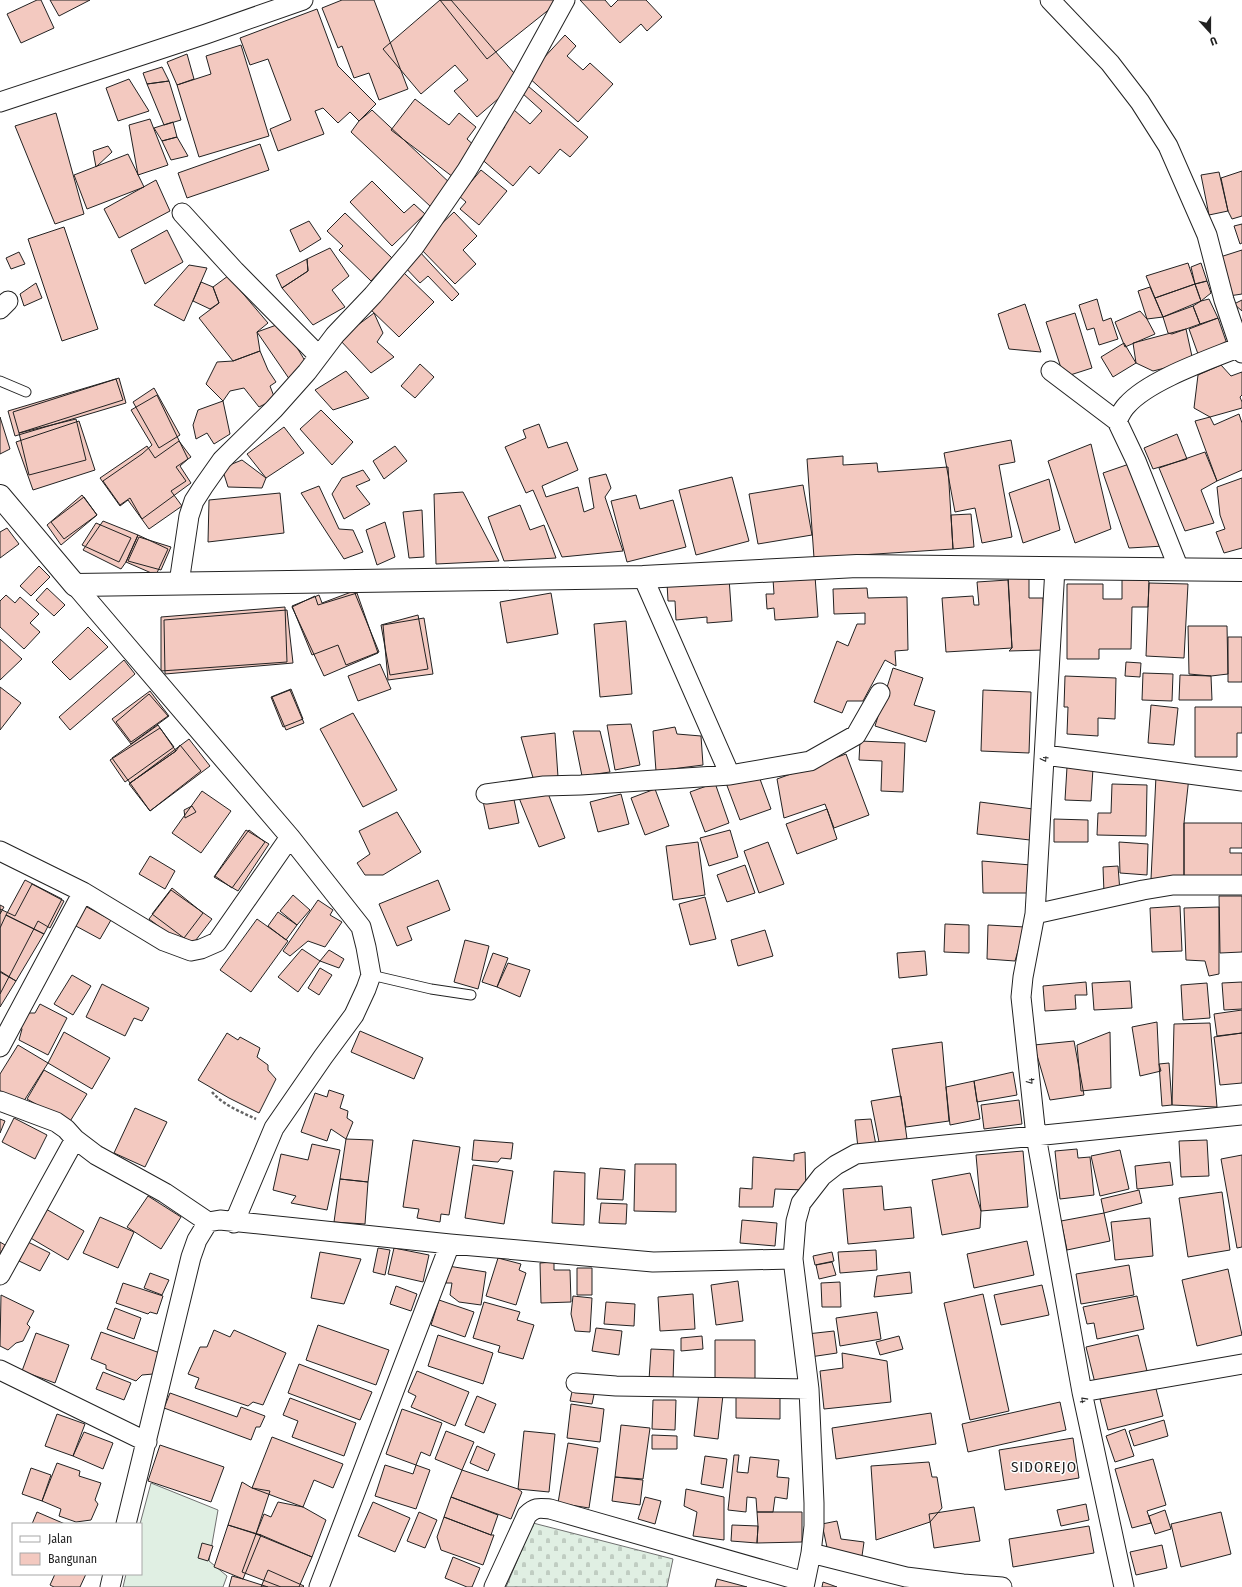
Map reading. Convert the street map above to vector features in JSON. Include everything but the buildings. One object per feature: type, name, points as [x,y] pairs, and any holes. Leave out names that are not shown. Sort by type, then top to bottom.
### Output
[{"type":"street","points":[[0,102],[206,34],[303,0]]},
{"type":"street","points":[[180,584],[189,516],[194,501],[202,487],[222,460],[274,410],[307,372],[335,335],[373,295],[414,247],[467,170],[521,80],[565,0]]},
{"type":"street","points":[[1050,0],[1110,63],[1140,102],[1168,146],[1207,235],[1224,300],[1241,350],[1149,387],[1127,404],[1117,421]]},
{"type":"street","points":[[182,213],[235,271],[319,356]]},
{"type":"street","points":[[1051,372],[1117,421],[1136,461],[1179,570]]},
{"type":"street","points":[[0,496],[290,837],[361,927],[371,975],[366,988],[354,1015],[322,1057],[274,1128],[234,1222]]},
{"type":"street","points":[[75,585],[643,577],[857,566],[1242,570]]},
{"type":"street","name":"4","points":[[1055,568],[1035,914],[1023,977],[1021,996],[1036,1136],[1082,1392],[1124,1587]]},
{"type":"street","points":[[643,577],[730,775]]},
{"type":"street","points":[[486,794],[544,786],[730,775],[810,761],[856,735],[880,693]]},
{"type":"street","points":[[1045,755],[1242,781]]},
{"type":"street","points":[[0,851],[83,892],[164,941],[191,951],[201,949],[217,942],[290,837]]},
{"type":"street","points":[[1035,914],[1143,890],[1173,885],[1242,885]]},
{"type":"street","points":[[0,1047],[83,892]]},
{"type":"street","points":[[0,1101],[56,1122],[96,1155],[165,1193],[208,1222],[220,1220],[450,1244],[653,1262],[793,1259]]},
{"type":"street","points":[[494,1587],[527,1515],[532,1509],[540,1508],[550,1508],[805,1584],[814,1526],[809,1389],[793,1259],[796,1221],[802,1203],[822,1176],[836,1165],[856,1154],[1242,1114]]},
{"type":"street","points":[[0,1275],[75,1139]]},
{"type":"street","points":[[126,1523],[192,1257],[197,1240],[208,1222]]},
{"type":"street","points":[[319,1587],[450,1244]]},
{"type":"street","points":[[1082,1392],[1242,1364]]},
{"type":"street","points":[[0,1370],[147,1442]]},
{"type":"street","points":[[576,1383],[616,1386],[809,1389]]},
{"type":"street","points":[[811,1553],[906,1577],[1002,1587]]},
{"type":"street","points":[[110,1587],[113,1575]]},
{"type":"lane","points":[[0,381],[26,392]]},
{"type":"lane","points":[[371,975],[431,989],[471,995]]},
{"type":"path","points":[[212,1092],[217,1098],[233,1108],[274,1128]]},
{"type":"green space","points":[[151,1483],[218,1510],[209,1561],[227,1576],[223,1587],[123,1587],[126,1575],[142,1575],[142,1523],[140,1523]]},
{"type":"green space","points":[[533,1523],[673,1559],[667,1587],[506,1587]]},
{"type":"district","name":"SIDOREJO","points":[[1044,1467]]}]
